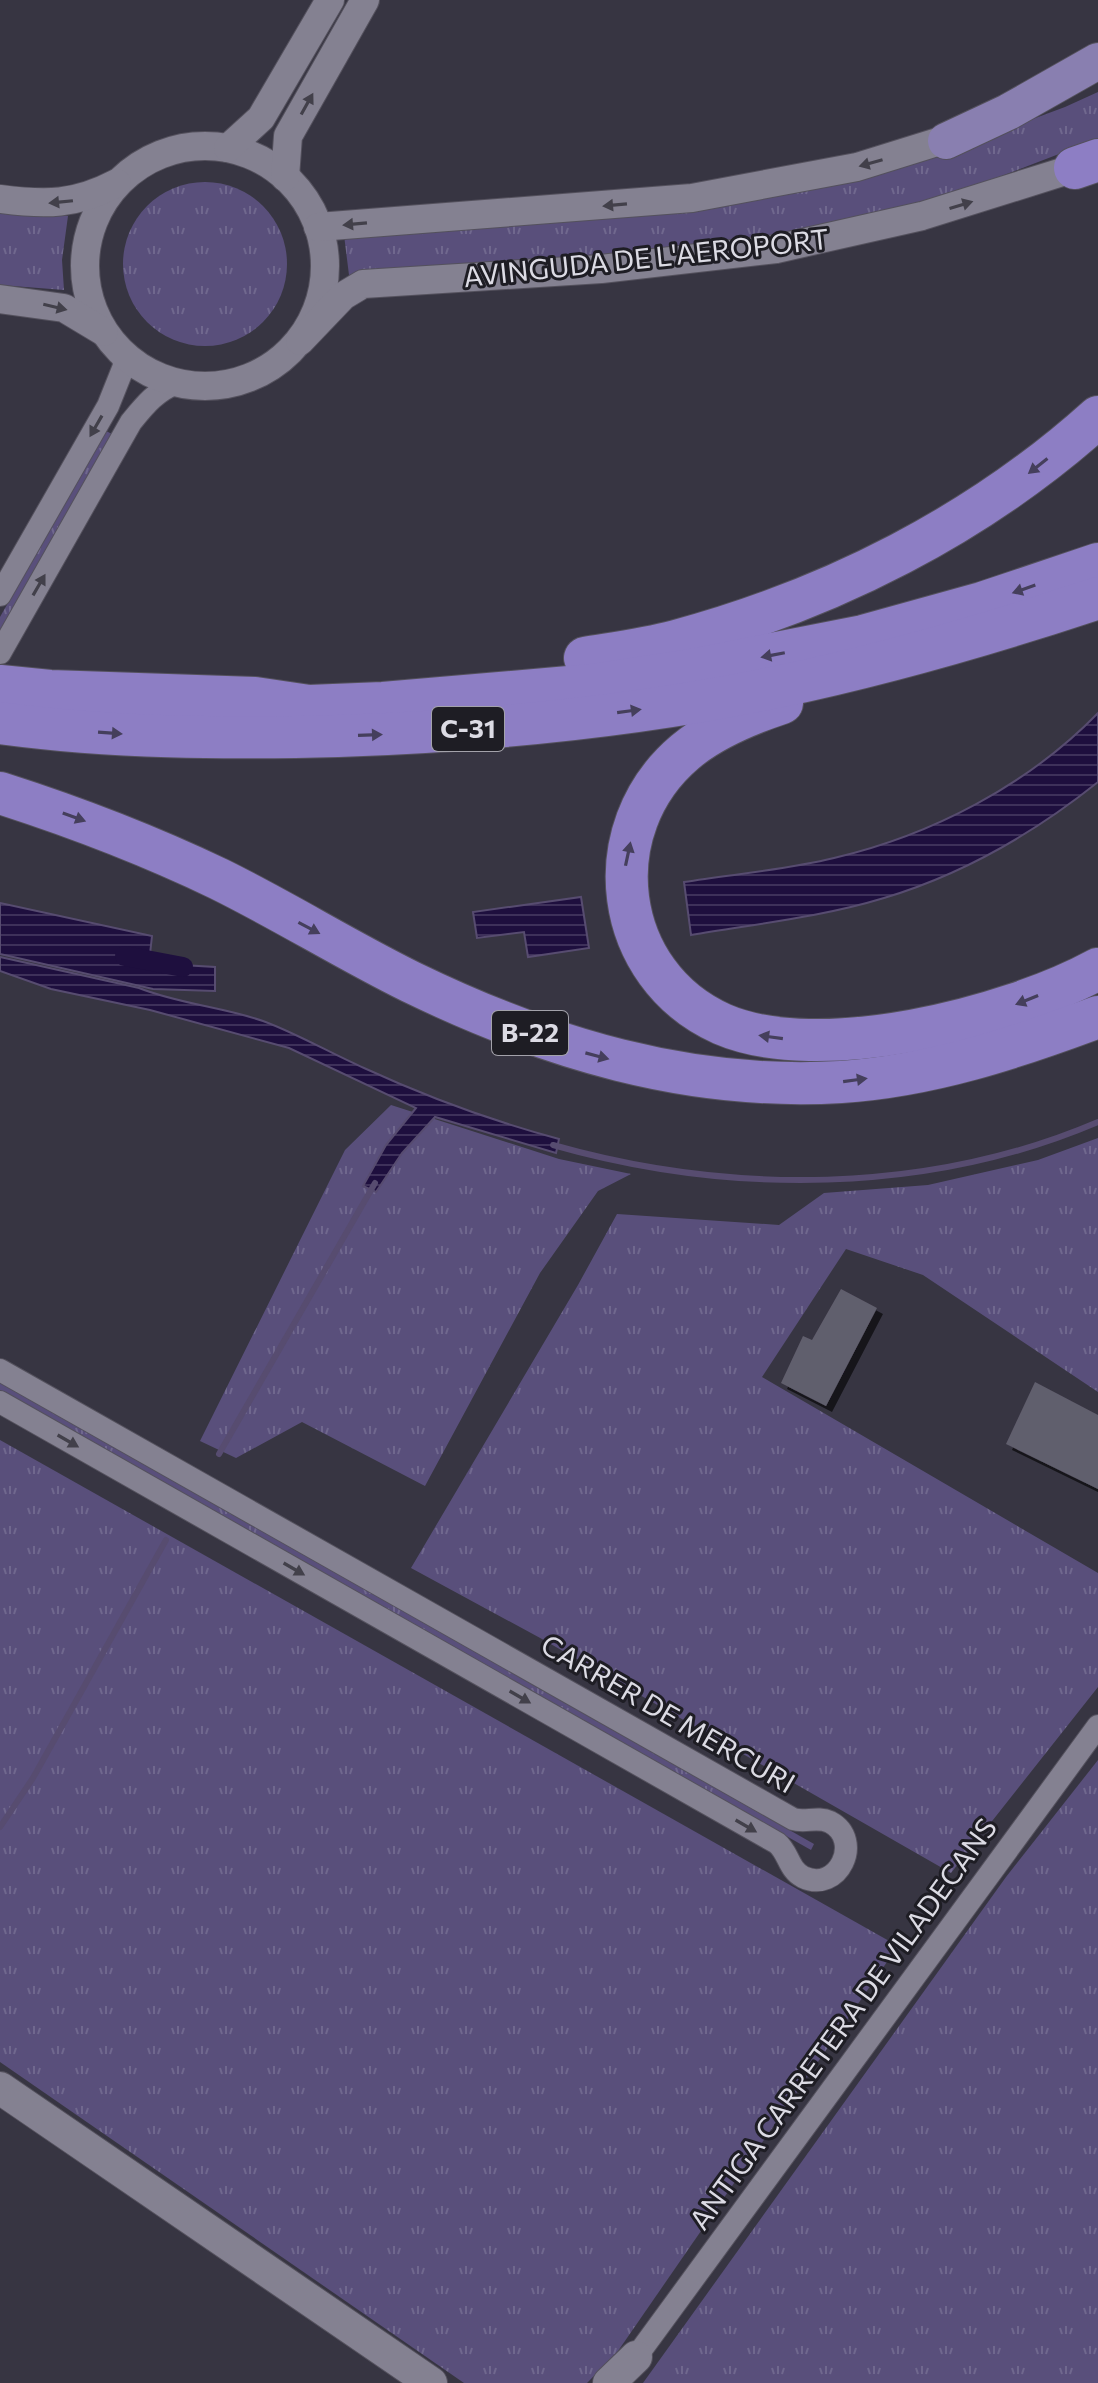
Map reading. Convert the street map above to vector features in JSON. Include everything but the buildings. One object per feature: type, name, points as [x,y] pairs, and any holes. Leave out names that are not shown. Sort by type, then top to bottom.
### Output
[{"type":"highway","points":[[255,698],[309,688],[493,673],[580,660],[674,642],[795,603],[862,574],[932,538],[1014,484],[1098,417]]},
{"type":"highway","name":"C-31","points":[[28,714],[255,698],[309,706],[383,703],[592,685],[691,670],[863,636],[982,603],[1098,564]]},
{"type":"highway","name":"C-31","points":[[0,686],[28,714],[147,736],[274,738],[492,728],[776,687],[898,659],[1098,598]]},
{"type":"highway","points":[[898,659],[822,690],[753,713],[709,735],[685,752],[660,777],[645,801],[625,861],[626,899],[635,928],[657,971],[676,993],[722,1024],[787,1039],[838,1039],[896,1033],[1015,1005],[1098,969]]},
{"type":"highway","name":"B-22","points":[[0,793],[63,813],[161,852],[411,981],[479,1012],[594,1055],[655,1070],[776,1083],[843,1082],[981,1058],[1098,1017]]},
{"type":"main road","points":[[946,141],[1008,112],[1098,61]]},
{"type":"main road","points":[[0,2088],[431,2383]]},
{"type":"main road","points":[[609,2383],[632,2370]]},
{"type":"street","points":[[228,148],[261,118],[330,0]]},
{"type":"street","points":[[285,177],[288,136],[365,0]]},
{"type":"street","name":"AVINGUDA DE L'AEROPORT","points":[[318,227],[692,198],[857,167],[946,141],[1098,81]]},
{"type":"street","points":[[203,146],[228,148],[260,159],[285,177],[305,199],[324,248],[325,276],[318,309],[300,341],[276,363],[246,380],[215,386],[177,383],[148,372],[123,354],[104,332],[91,304],[85,270],[87,241],[99,209],[118,183],[135,168],[158,155],[203,146]]},
{"type":"street","name":"AVINGUDA DE L'AEROPORT","points":[[300,341],[343,296],[363,284],[601,269],[776,249],[922,216],[1090,161]]},
{"type":"street","points":[[0,199],[53,204],[80,200],[118,183]]},
{"type":"street","points":[[0,299],[64,308],[104,332]]},
{"type":"street","points":[[0,595],[108,406],[124,366],[123,354]]},
{"type":"street","points":[[0,653],[131,422],[148,401],[177,383]]},
{"type":"street","name":"CARRER DE MERCURI","points":[[0,1370],[793,1819],[818,1819],[833,1824],[845,1843],[844,1863],[826,1878],[812,1880],[800,1875],[777,1843],[0,1402]]},
{"type":"street","name":"ANTIGA CARRETERA DE VILADECANS","points":[[632,2370],[1098,1726]]},
{"type":"green space","points":[[1098,92],[1098,139],[965,190],[838,224],[678,252],[349,275],[344,235],[955,148]]},
{"type":"green space","points":[[205,182],[236,189],[263,206],[280,233],[287,264],[280,295],[263,322],[236,339],[205,346],[174,339],[147,322],[130,295],[123,264],[130,233],[147,206],[174,189]]},
{"type":"green space","points":[[0,207],[68,216],[62,260],[64,290],[0,285]]},
{"type":"green space","points":[[106,431],[112,434],[0,632],[0,617]]},
{"type":"green space","points":[[391,1105],[559,1159],[631,1174],[598,1191],[540,1273],[425,1486],[302,1422],[236,1458],[200,1441],[345,1150]]},
{"type":"green space","points":[[1098,1138],[1098,1392],[923,1275],[846,1249],[762,1377],[1098,1573],[1098,1687],[951,1873],[542,1639],[411,1568],[617,1214],[779,1225],[824,1193],[928,1185],[1038,1160]]},
{"type":"green space","points":[[0,1382],[814,1844],[811,1850],[0,1390]]},
{"type":"green space","points":[[0,1440],[898,1946],[618,2351],[587,2383],[464,2383],[0,2062]]},
{"type":"green space","points":[[1098,1760],[1098,2383],[643,2383],[1006,1877]]},
{"type":"shaded area","points":[[1098,713],[1098,782],[1048,819],[997,850],[942,877],[861,905],[691,935],[684,882],[816,862],[907,836],[976,804],[1010,784],[1071,739]]},
{"type":"shaded area","points":[[581,897],[589,948],[528,957],[524,932],[477,938],[473,912]]},
{"type":"shaded area","points":[[0,903],[152,936],[149,963],[215,967],[215,991],[153,989],[0,954]]},
{"type":"shaded area","points":[[0,957],[139,988],[263,1021],[388,1079],[509,1124],[559,1139],[556,1153],[435,1117],[402,1153],[376,1192],[363,1186],[386,1145],[416,1108],[289,1048],[150,1010],[51,989],[0,971]]},
{"type":"waterway","points":[[125,956],[183,967]]},
{"type":"waterway","points":[[553,1145],[688,1173],[758,1179],[827,1180],[897,1175],[965,1163],[1033,1146],[1098,1122]]},
{"type":"waterway","points":[[219,1454],[375,1183]]},
{"type":"waterway","points":[[0,1827],[33,1778],[166,1540]]}]
